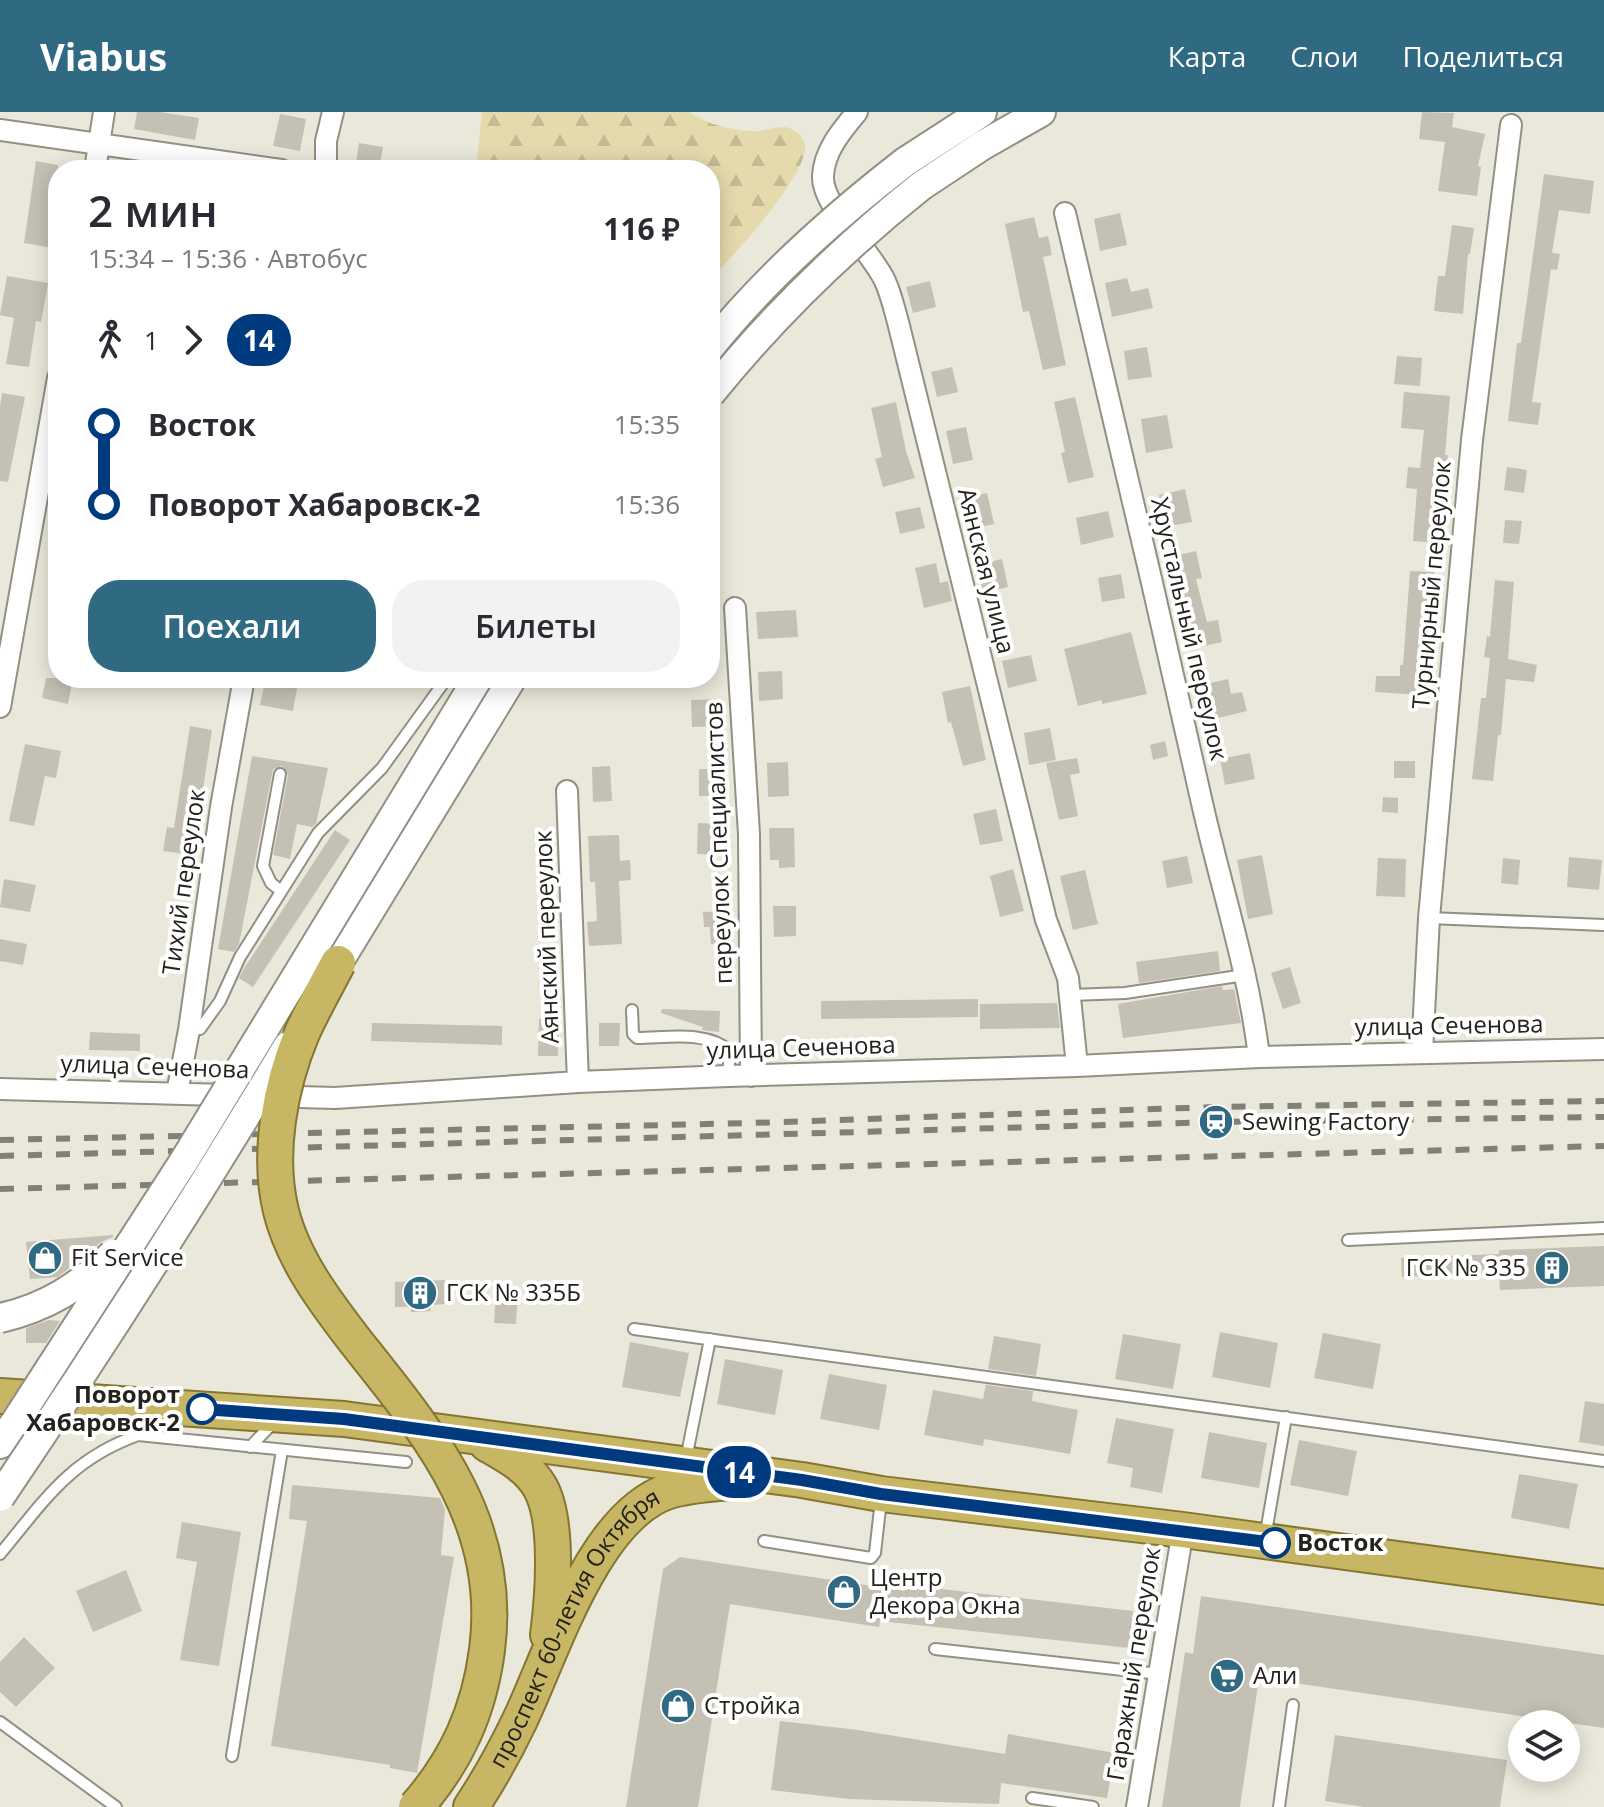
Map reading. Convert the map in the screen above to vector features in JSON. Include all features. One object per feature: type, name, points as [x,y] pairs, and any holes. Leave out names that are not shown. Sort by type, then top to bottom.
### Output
[{"type":"highway","points":[[338,963],[302,1033],[285,1083],[277,1131],[275,1172],[280,1211],[292,1243],[312,1280],[337,1318],[424,1427],[452,1473],[475,1523],[488,1577],[489,1632],[482,1689],[461,1743],[416,1807]]},
{"type":"highway","name":"проспект 60-летия Октября","points":[[4,1425],[281,1415],[344,1419],[802,1480],[881,1494],[1183,1530],[1604,1587]]},
{"type":"highway","points":[[460,1436],[483,1441],[519,1463],[539,1485],[547,1503],[552,1550],[552,1604],[545,1659]]},
{"type":"highway","name":"проспект 60-летия Октября","points":[[471,1807],[521,1719],[578,1589],[603,1547],[637,1509],[668,1491],[722,1483],[802,1480]]},
{"type":"main road","points":[[720,336],[774,275],[851,204],[905,162],[982,112]]},
{"type":"main road","points":[[720,382],[795,296],[860,235],[921,186],[1041,112]]},
{"type":"main road","points":[[4,1425],[184,1161],[472,688]]},
{"type":"main road","points":[[0,1497],[201,1190],[506,688]]},
{"type":"main road","points":[[0,1318],[25,1313],[61,1296],[91,1275],[118,1249],[184,1161]]},
{"type":"street","points":[[97,160],[104,112]]},
{"type":"street","points":[[326,160],[326,141],[333,112]]},
{"type":"street","name":"Аянская улица","points":[[857,112],[825,158],[823,186],[830,201],[885,279],[891,297],[1046,920],[1068,978],[1077,1066]]},
{"type":"street","name":"Турнирный переулок","points":[[1422,1052],[1429,918],[1472,440],[1511,125]]},
{"type":"street","points":[[0,130],[208,160]]},
{"type":"street","name":"Хрустальный переулок","points":[[1065,213],[1148,560],[1218,876],[1245,975],[1259,1057]]},
{"type":"street","points":[[0,707],[48,435]]},
{"type":"street","name":"переулок Специалистов","points":[[735,608],[749,834],[751,1076]]},
{"type":"street","name":"Тихий переулок","points":[[177,1093],[242,688]]},
{"type":"street","name":"Аянский переулок","points":[[567,791],[578,1082]]},
{"type":"street","name":"улица Сеченова","points":[[0,1089],[335,1098],[728,1076],[1077,1066],[1259,1057],[1604,1049]]},
{"type":"street","name":"Гаражный переулок","points":[[1137,1807],[1183,1530]]},
{"type":"lane","points":[[189,1030],[200,1029],[208,1020],[240,957],[318,833],[382,768],[440,688]]},
{"type":"lane","points":[[280,774],[263,866],[271,883],[281,891]]},
{"type":"lane","points":[[1429,918],[1604,925]]},
{"type":"lane","points":[[1071,995],[1125,993],[1245,975]]},
{"type":"lane","points":[[632,1010],[633,1034],[637,1038],[706,1038],[723,1045],[730,1051],[728,1076]]},
{"type":"lane","points":[[1348,1240],[1604,1228]]},
{"type":"lane","points":[[634,1329],[1604,1461]]},
{"type":"lane","points":[[685,1465],[710,1339]]},
{"type":"lane","points":[[250,1447],[281,1415]]},
{"type":"lane","points":[[1265,1541],[1286,1417]]},
{"type":"lane","points":[[0,1554],[66,1476],[109,1446],[133,1420],[250,1447],[406,1462]]},
{"type":"lane","points":[[232,1756],[282,1450]]},
{"type":"lane","points":[[764,1541],[871,1558],[875,1553],[881,1494]]},
{"type":"lane","points":[[935,1649],[1159,1674]]},
{"type":"lane","points":[[1279,1807],[1293,1705]]},
{"type":"lane","points":[[0,1722],[116,1807]]},
{"type":"lane","points":[[1032,1798],[1093,1807]]},
{"type":"green space","points":[[482,112],[689,112],[705,121],[732,129],[759,131],[789,128],[803,139],[805,145],[803,158],[782,194],[751,235],[720,268],[720,160],[477,160]]},
{"type":"building","points":[[137,112],[199,118],[195,140],[134,129]]},
{"type":"building","points":[[1422,112],[1454,113],[1452,127],[1485,134],[1478,166],[1481,167],[1477,196],[1438,191],[1445,142],[1419,139]]},
{"type":"building","points":[[280,114],[306,119],[300,151],[273,146]]},
{"type":"building","points":[[359,143],[383,147],[381,160],[356,160]]},
{"type":"building","points":[[36,161],[48,163],[48,247],[24,243]]},
{"type":"building","points":[[1544,174],[1594,181],[1590,214],[1559,210],[1552,253],[1560,254],[1557,270],[1551,269],[1532,402],[1541,403],[1538,425],[1508,421]]},
{"type":"building","points":[[1120,213],[1127,245],[1100,251],[1094,219]]},
{"type":"building","points":[[1034,217],[1039,238],[1048,236],[1052,255],[1043,257],[1066,365],[1043,370],[1029,311],[1023,312],[1005,224]]},
{"type":"building","points":[[1452,225],[1474,228],[1468,254],[1463,314],[1434,311],[1438,276],[1445,276]]},
{"type":"building","points":[[7,276],[48,283],[41,322],[36,321],[29,367],[6,364],[14,318],[0,315]]},
{"type":"building","points":[[1127,278],[1131,292],[1148,288],[1153,308],[1112,317],[1105,283]]},
{"type":"building","points":[[930,281],[936,307],[913,313],[906,287]]},
{"type":"building","points":[[1147,347],[1152,377],[1128,380],[1124,351]]},
{"type":"building","points":[[1397,356],[1422,358],[1420,386],[1394,384]]},
{"type":"building","points":[[952,367],[958,392],[937,397],[931,372]]},
{"type":"building","points":[[1404,392],[1450,396],[1445,455],[1448,455],[1438,543],[1413,541],[1417,489],[1406,488],[1408,467],[1420,468],[1424,430],[1401,428]]},
{"type":"building","points":[[2,393],[25,397],[8,482],[0,481]]},
{"type":"building","points":[[1075,397],[1094,477],[1068,483],[1054,402]]},
{"type":"building","points":[[896,402],[915,478],[883,487],[875,459],[882,457],[871,408]]},
{"type":"building","points":[[1167,415],[1173,448],[1146,453],[1141,419]]},
{"type":"building","points":[[966,427],[973,460],[953,464],[946,431]]},
{"type":"building","points":[[1507,467],[1527,470],[1524,493],[1504,490]]},
{"type":"building","points":[[1185,489],[1192,522],[1165,527],[1159,495]]},
{"type":"building","points":[[987,493],[994,524],[967,530],[960,499]]},
{"type":"building","points":[[920,507],[925,528],[900,534],[895,512]]},
{"type":"building","points":[[1108,511],[1114,537],[1081,545],[1076,518]]},
{"type":"building","points":[[1505,520],[1522,521],[1519,544],[1503,543]]},
{"type":"building","points":[[1196,551],[1202,578],[1196,579],[1207,622],[1218,620],[1222,642],[1195,648],[1188,615],[1178,618],[1174,602],[1183,599],[1174,556]]},
{"type":"building","points":[[1002,559],[1008,587],[983,593],[977,565]]},
{"type":"building","points":[[936,563],[940,583],[948,581],[952,601],[924,608],[915,568]]},
{"type":"building","points":[[1410,571],[1434,572],[1422,695],[1375,692],[1376,676],[1400,676]]},
{"type":"building","points":[[1121,574],[1125,598],[1102,602],[1098,578]]},
{"type":"building","points":[[1495,580],[1514,582],[1508,659],[1537,665],[1534,682],[1506,679],[1493,781],[1472,779],[1481,698],[1486,698],[1490,658],[1484,657],[1487,636],[1490,637]]},
{"type":"building","points":[[796,610],[798,637],[758,639],[756,612]]},
{"type":"building","points":[[1131,632],[1147,694],[1078,706],[1064,649]]},
{"type":"building","points":[[1031,655],[1037,681],[1008,688],[1002,661]]},
{"type":"building","points":[[782,671],[783,699],[759,701],[758,672]]},
{"type":"building","points":[[46,678],[48,688],[71,688],[68,704],[42,698]]},
{"type":"building","points":[[1228,679],[1231,694],[1242,692],[1247,711],[1214,719],[1206,684]]},
{"type":"building","points":[[970,686],[986,760],[963,766],[951,722],[948,723],[942,692]]},
{"type":"building","points":[[264,688],[297,688],[293,711],[260,705]]},
{"type":"building","points":[[718,699],[719,726],[692,727],[691,700]]},
{"type":"building","points":[[190,726],[212,730],[193,855],[163,851],[167,827],[174,828]]},
{"type":"building","points":[[1050,728],[1056,760],[1029,765],[1024,733]]},
{"type":"building","points":[[1165,741],[1168,756],[1153,760],[1150,745]]},
{"type":"building","points":[[25,744],[61,751],[56,778],[45,776],[34,826],[9,821]]},
{"type":"building","points":[[1250,753],[1255,779],[1225,785],[1220,759]]},
{"type":"building","points":[[252,756],[328,768],[316,824],[312,827],[297,824],[290,859],[273,855],[288,775],[282,766],[273,769],[239,944],[234,952],[218,949]]},
{"type":"building","points":[[1077,758],[1080,773],[1070,775],[1078,816],[1059,820],[1046,763]]},
{"type":"building","points":[[1394,761],[1415,761],[1415,778],[1394,778]]},
{"type":"building","points":[[788,762],[789,796],[768,797],[767,763]]},
{"type":"building","points":[[610,766],[612,801],[593,802],[592,767]]},
{"type":"building","points":[[699,769],[722,769],[722,796],[699,796]]},
{"type":"building","points":[[1383,797],[1398,798],[1398,813],[1382,812]]},
{"type":"building","points":[[996,809],[1003,841],[980,845],[973,814]]},
{"type":"building","points":[[698,823],[726,824],[725,848],[719,848],[718,855],[697,854]]},
{"type":"building","points":[[769,828],[794,828],[795,867],[779,868],[779,860],[770,860]]},
{"type":"building","points":[[335,830],[350,840],[253,987],[239,978],[243,970]]},
{"type":"building","points":[[619,835],[620,861],[630,860],[631,880],[619,881],[622,944],[589,946],[587,922],[597,921],[595,882],[590,882],[588,836]]},
{"type":"building","points":[[1262,855],[1273,914],[1248,919],[1237,860]]},
{"type":"building","points":[[1187,856],[1193,883],[1167,888],[1162,861]]},
{"type":"building","points":[[1569,857],[1602,860],[1599,890],[1567,887]]},
{"type":"building","points":[[1378,858],[1406,859],[1405,897],[1376,896]]},
{"type":"building","points":[[1503,858],[1520,860],[1518,885],[1501,883]]},
{"type":"building","points":[[1013,869],[1024,911],[1000,917],[990,876]]},
{"type":"building","points":[[1085,870],[1098,924],[1073,930],[1060,876]]},
{"type":"building","points":[[4,879],[36,885],[30,912],[0,907]]},
{"type":"building","points":[[773,906],[796,906],[796,936],[774,937]]},
{"type":"building","points":[[729,911],[730,943],[711,944],[710,927],[704,927],[703,912]]},
{"type":"building","points":[[0,939],[27,944],[23,965],[0,961]]},
{"type":"building","points":[[1218,951],[1220,971],[1139,983],[1136,962]]},
{"type":"building","points":[[1290,967],[1301,1003],[1283,1009],[1271,973]]},
{"type":"building","points":[[1222,986],[1223,990],[1234,989],[1241,1023],[1123,1038],[1118,1004]]},
{"type":"building","points":[[978,999],[978,1017],[821,1019],[821,1001]]},
{"type":"building","points":[[1057,1003],[1060,1028],[980,1029],[980,1004]]},
{"type":"building","points":[[662,1009],[720,1011],[719,1032],[702,1030],[703,1027],[661,1013]]},
{"type":"building","points":[[539,1019],[559,1020],[558,1056],[538,1056]]},
{"type":"building","points":[[372,1023],[502,1026],[502,1045],[371,1041]]},
{"type":"building","points":[[599,1023],[620,1023],[619,1046],[599,1046]]},
{"type":"building","points":[[90,1032],[140,1034],[140,1051],[89,1050]]},
{"type":"building","points":[[113,1235],[58,1277],[30,1279],[26,1242]]},
{"type":"building","name":"ГСК № 335","points":[[1604,1246],[1604,1286],[1500,1290],[1499,1272],[1402,1277],[1401,1258]]},
{"type":"building","name":"ГСК № 335Б","points":[[445,1280],[446,1304],[431,1305],[431,1311],[411,1312],[411,1307],[395,1307],[395,1282]]},
{"type":"building","points":[[496,1289],[518,1290],[516,1324],[494,1323]]},
{"type":"building","points":[[49,1320],[60,1321],[46,1343],[26,1343],[26,1328]]},
{"type":"building","points":[[1220,1332],[1278,1343],[1270,1388],[1212,1377]]},
{"type":"building","points":[[1323,1333],[1381,1344],[1373,1389],[1314,1378]]},
{"type":"building","points":[[1123,1334],[1181,1344],[1173,1389],[1115,1379]]},
{"type":"building","points":[[994,1336],[1041,1344],[1036,1376],[988,1369]]},
{"type":"building","points":[[630,1342],[689,1353],[680,1397],[622,1387]]},
{"type":"building","points":[[725,1359],[783,1370],[775,1415],[717,1404]]},
{"type":"building","points":[[829,1374],[887,1385],[879,1430],[820,1419]]},
{"type":"building","points":[[986,1385],[1033,1391],[1032,1401],[1078,1410],[1070,1454],[984,1439],[983,1446],[924,1435],[933,1390],[983,1399]]},
{"type":"building","points":[[1585,1401],[1604,1404],[1604,1446],[1579,1442]]},
{"type":"building","points":[[1116,1418],[1174,1429],[1162,1493],[1130,1487],[1133,1468],[1107,1463]]},
{"type":"building","points":[[1209,1432],[1267,1443],[1259,1488],[1201,1478]]},
{"type":"building","points":[[1299,1440],[1357,1451],[1348,1496],[1290,1485]]},
{"type":"building","points":[[1519,1474],[1578,1484],[1569,1529],[1511,1518]]},
{"type":"building","points":[[292,1485],[440,1498],[445,1509],[441,1555],[454,1557],[417,1773],[390,1768],[390,1765],[271,1746],[307,1521],[289,1519]]},
{"type":"building","points":[[182,1522],[241,1532],[219,1666],[180,1660],[197,1562],[176,1558]]},
{"type":"building","points":[[680,1557],[905,1591],[906,1585],[1133,1611],[1129,1648],[880,1621],[879,1627],[730,1604],[698,1807],[626,1807],[663,1569]]},
{"type":"building","points":[[126,1570],[142,1611],[93,1632],[76,1591]]},
{"type":"building","points":[[1201,1596],[1604,1655],[1604,1728],[1580,1725],[1580,1710],[1508,1710],[1508,1714],[1259,1678],[1240,1807],[1162,1807],[1185,1652],[1193,1654]]},
{"type":"building","points":[[24,1637],[55,1668],[16,1707],[0,1692],[0,1662]]},
{"type":"building","points":[[780,1721],[858,1730],[1005,1754],[1008,1734],[1115,1753],[1107,1798],[1001,1783],[999,1804],[849,1799],[771,1790]]},
{"type":"building","points":[[1335,1735],[1507,1760],[1500,1807],[1364,1807],[1325,1801]]},
{"type":"railway","points":[[0,1140],[752,1123],[1215,1107],[1604,1101]]},
{"type":"railway","points":[[0,1156],[1216,1122],[1604,1117]]},
{"type":"railway","points":[[0,1189],[1604,1146]]},
{"type":"bus line","name":"14","points":[[202,1409],[344,1419],[802,1480],[881,1494],[1275,1543]]},
{"type":"place","name":"Sewing Factory","points":[[1216,1122]]},
{"type":"place","name":"Fit Service","points":[[45,1258]]},
{"type":"place","name":"ГСК № 335","points":[[1552,1268]]},
{"type":"place","name":"ГСК № 335Б","points":[[420,1293]]},
{"type":"place","name":"Поворот Хабаровск-2","points":[[202,1409]]},
{"type":"place","name":"Восток","points":[[1275,1543]]},
{"type":"place","name":"Центр Декора Окна","points":[[844,1592]]},
{"type":"place","name":"Али","points":[[1227,1676]]},
{"type":"place","name":"Стройка","points":[[678,1706]]}]
